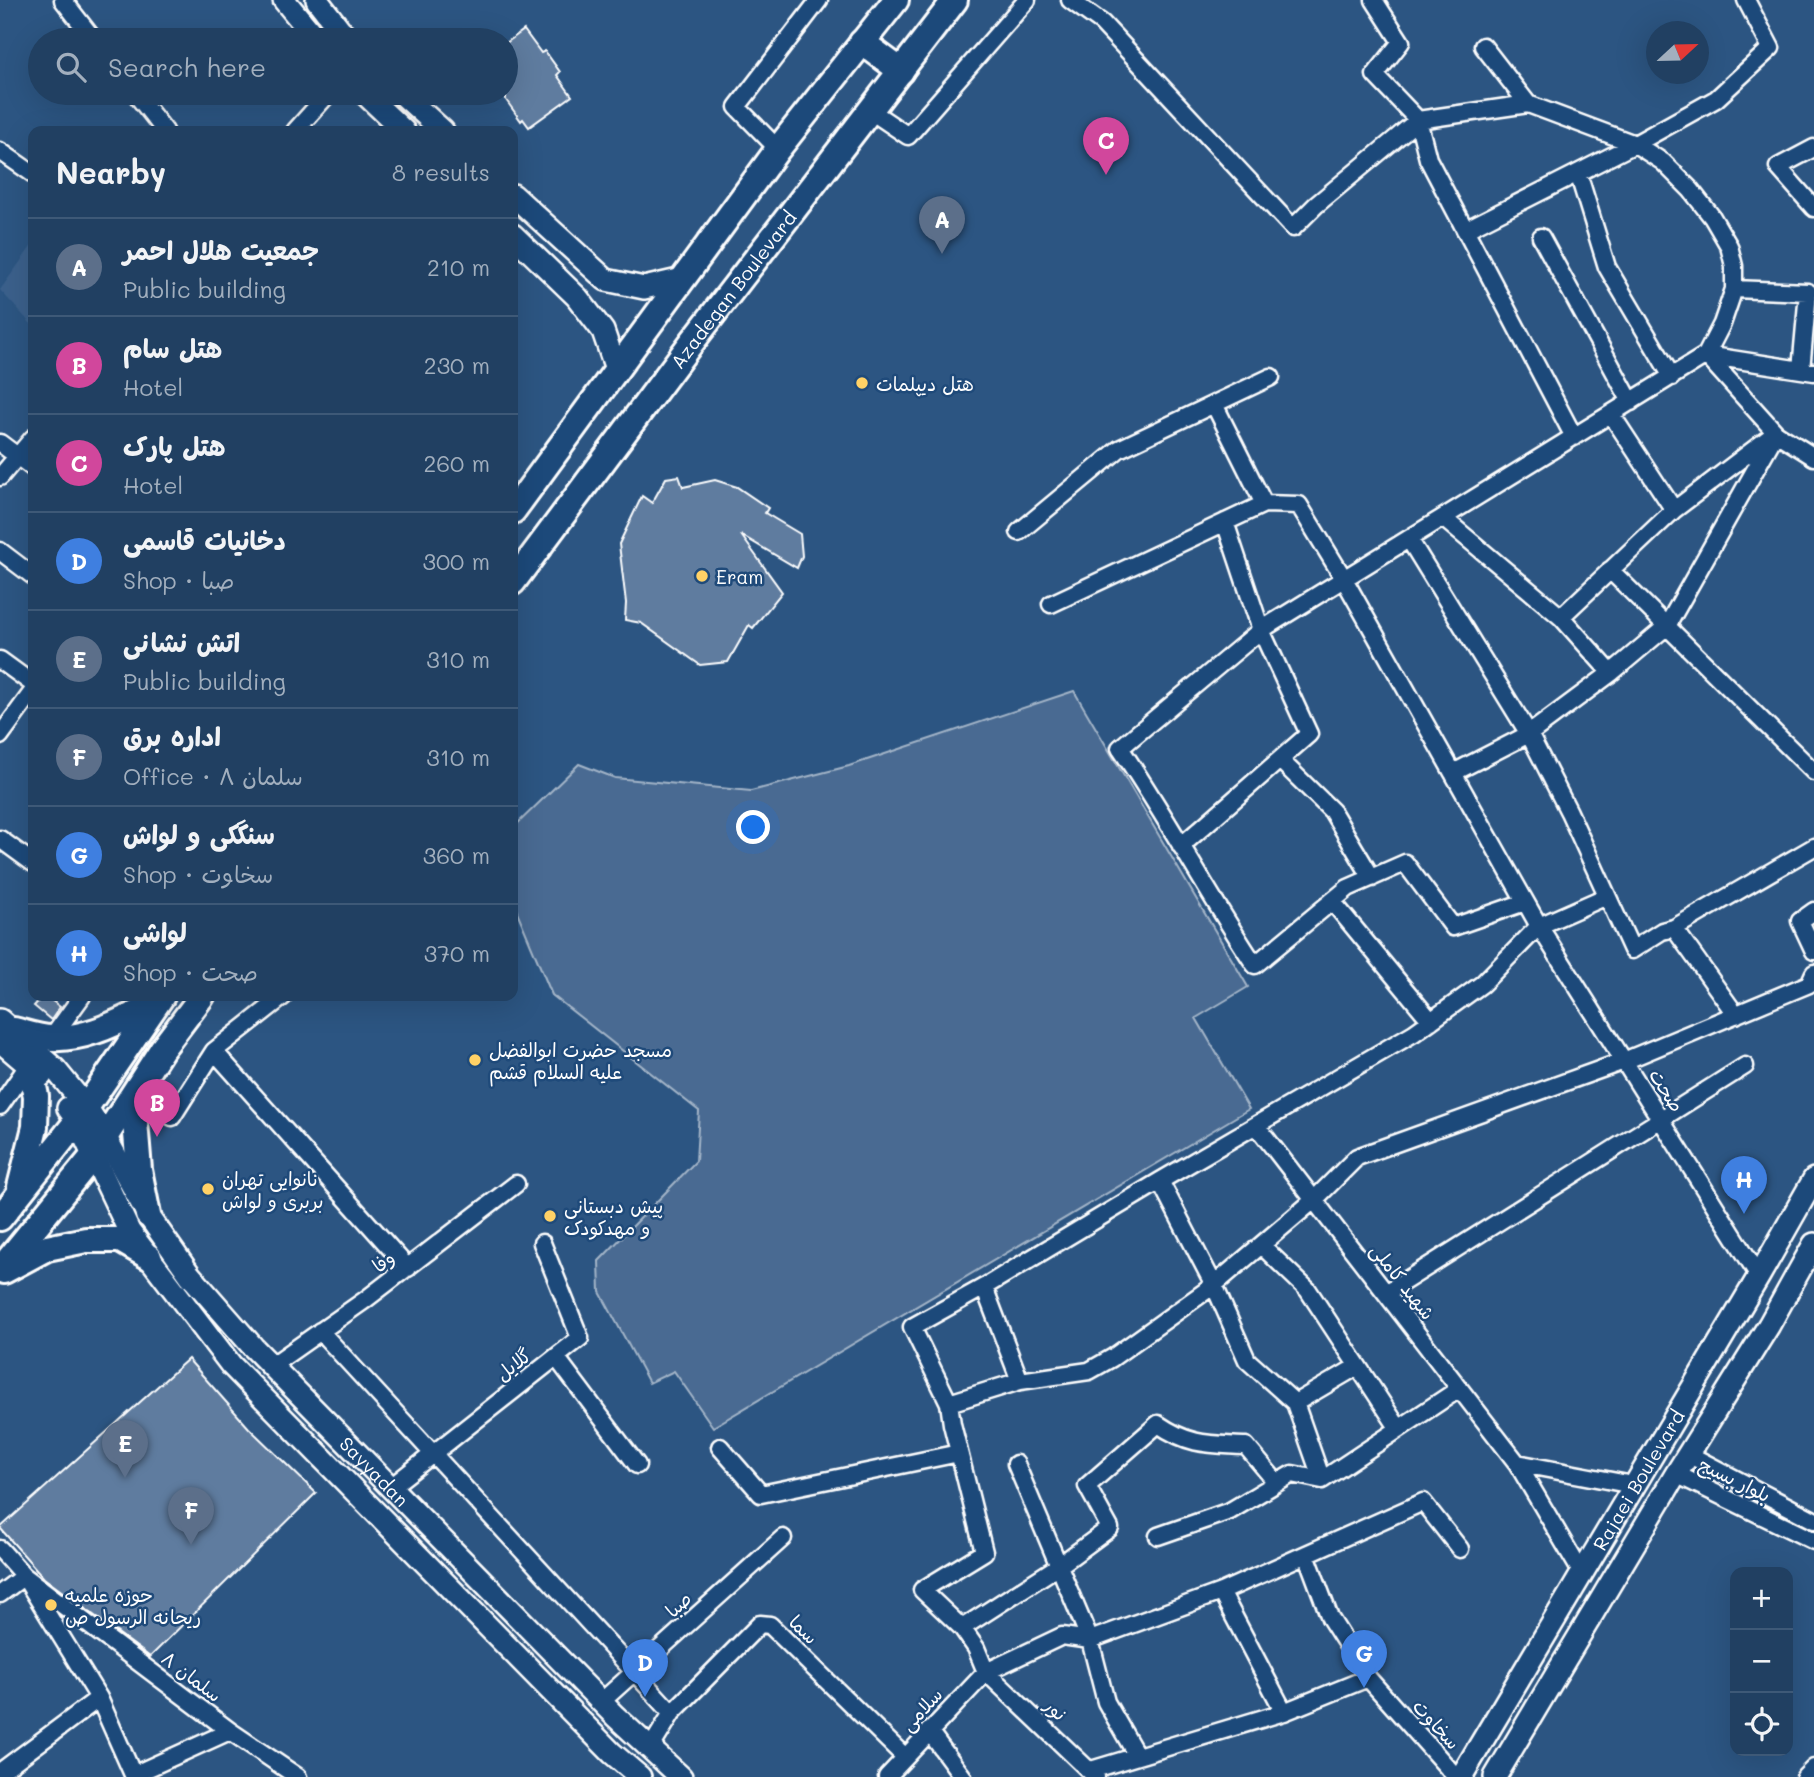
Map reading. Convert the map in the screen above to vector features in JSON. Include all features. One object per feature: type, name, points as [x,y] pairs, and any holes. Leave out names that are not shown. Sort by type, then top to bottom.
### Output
[{"type":"main road","points":[[284,0],[307,28]]},
{"type":"main road","points":[[518,504],[778,149],[896,0]]},
{"type":"main road","name":"Azadegan Boulevard","points":[[518,575],[692,342],[955,0]]},
{"type":"main road","points":[[300,20],[321,2],[339,28]]},
{"type":"main road","points":[[862,41],[901,71]]},
{"type":"main road","points":[[377,105],[399,126]]},
{"type":"main road","points":[[414,105],[437,126]]},
{"type":"main road","points":[[518,200],[606,280],[644,288],[683,279]]},
{"type":"main road","points":[[518,240],[577,297],[603,331],[616,369]]},
{"type":"main road","points":[[5,1030],[51,1038],[73,1037],[102,1029],[157,1001]]},
{"type":"main road","points":[[0,1218],[82,1114],[158,1001]]},
{"type":"main road","points":[[0,1272],[99,1146],[143,1078],[198,1001]]},
{"type":"main road","points":[[5,1030],[55,1069],[99,1146]]},
{"type":"main road","points":[[5,1030],[29,1064],[82,1114]]},
{"type":"main road","points":[[19,1194],[35,1127],[36,1096],[29,1064]]},
{"type":"main road","points":[[143,1078],[135,1121],[139,1170],[148,1216]]},
{"type":"main road","name":"Sayyadan","points":[[99,1146],[190,1275],[253,1347],[601,1702],[681,1777]]},
{"type":"main road","name":"Sayyadan","points":[[99,1146],[129,1231],[232,1365],[612,1753],[640,1777]]},
{"type":"main road","name":"Rajaei Boulevard","points":[[1458,1777],[1759,1276],[1814,1179]]},
{"type":"main road","points":[[0,1272],[47,1248],[86,1240],[120,1240],[149,1257]]},
{"type":"main road","name":"Rajaei Boulevard","points":[[1495,1777],[1675,1474],[1769,1325],[1814,1244]]},
{"type":"main road","points":[[232,1365],[253,1347]]},
{"type":"street","points":[[63,0],[85,28]]},
{"type":"street","points":[[778,149],[737,107],[818,0]]},
{"type":"street","points":[[871,111],[908,136],[1027,0]]},
{"type":"street","points":[[1070,0],[1102,23],[1293,228],[1316,205],[1418,120],[1528,104],[1635,144],[1663,162],[1691,190],[1712,217],[1729,246],[1734,267],[1734,289],[1722,324],[1706,355],[1261,630],[1120,748],[1152,795],[1210,896],[1255,965],[1348,888],[1405,863],[1454,927],[1525,902]]},
{"type":"street","points":[[1374,0],[1401,42],[1375,75],[1418,120],[1428,159],[1574,437]]},
{"type":"street","points":[[1465,230],[1635,144],[1716,99],[1771,48],[1746,0]]},
{"type":"street","points":[[1483,46],[1528,104]]},
{"type":"street","points":[[144,105],[161,126]]},
{"type":"street","points":[[299,126],[318,105]]},
{"type":"street","points":[[1814,148],[1779,167],[1814,208]]},
{"type":"street","points":[[0,150],[28,170]]},
{"type":"street","points":[[1578,173],[1607,267],[1672,377]]},
{"type":"street","points":[[1541,237],[1631,402]]},
{"type":"street","points":[[1706,355],[1807,371],[1811,288],[1734,289]]},
{"type":"street","points":[[1706,355],[1776,433],[1814,457]]},
{"type":"street","points":[[1019,532],[1119,449],[1270,377]]},
{"type":"street","points":[[1051,604],[1264,504],[1214,404]]},
{"type":"street","points":[[1611,414],[1674,510]]},
{"type":"street","points":[[1561,617],[1674,510],[1776,433]]},
{"type":"street","points":[[1453,773],[1529,734],[1611,673],[1667,626],[1776,433]]},
{"type":"street","points":[[0,443],[28,464]]},
{"type":"street","points":[[0,477],[28,444]]},
{"type":"street","name":"صحت","points":[[1264,504],[1300,505],[1539,926],[1759,1276]]},
{"type":"street","points":[[1443,518],[1561,617],[1611,673]]},
{"type":"street","points":[[1181,846],[1309,734],[1261,630],[1225,523]]},
{"type":"street","points":[[1409,539],[1529,734],[1569,812],[1632,950],[1814,848]]},
{"type":"street","points":[[0,551],[28,572]]},
{"type":"street","points":[[1610,570],[1814,772]]},
{"type":"street","points":[[0,660],[28,680]]},
{"type":"street","points":[[0,736],[28,698]]},
{"type":"street","points":[[1280,760],[1332,811],[1372,878]]},
{"type":"street","points":[[0,839],[28,859]]},
{"type":"street","points":[[1460,1549],[1423,1502],[1221,1592],[1090,1640],[1062,1636],[986,1672],[976,1648],[962,1629],[922,1590],[984,1552],[949,1403],[912,1327],[984,1287],[1431,1021],[1482,984],[1539,926],[1607,896]]},
{"type":"street","points":[[1332,901],[1431,1021]]},
{"type":"street","points":[[1814,911],[1801,921],[1814,951]]},
{"type":"street","points":[[1674,928],[1736,1015]]},
{"type":"street","points":[[949,1403],[1020,1381],[1089,1371],[1112,1358],[1214,1285],[1314,1200],[1357,1157],[1624,1061],[1809,984],[1814,973]]},
{"type":"street","points":[[51,1038],[78,1001]]},
{"type":"street","points":[[172,1117],[214,1051],[278,1001]]},
{"type":"street","points":[[214,1051],[408,1268]]},
{"type":"street","points":[[0,1106],[29,1064]]},
{"type":"street","points":[[1385,1293],[1745,1066]]},
{"type":"street","name":"شهید کاملی","points":[[1256,1125],[1517,1463],[1581,1572]]},
{"type":"street","points":[[1160,1181],[1214,1285],[1247,1360],[1295,1403],[1322,1480]]},
{"type":"street","name":"وفا","points":[[271,1366],[408,1268],[516,1184]]},
{"type":"street","name":"گلایل","points":[[391,1488],[580,1338],[542,1242]]},
{"type":"street","points":[[1261,1245],[1308,1290],[1399,1429]]},
{"type":"street","points":[[984,1287],[1020,1381]]},
{"type":"street","points":[[320,1331],[672,1713]]},
{"type":"street","points":[[556,1357],[638,1465]]},
{"type":"street","points":[[1295,1403],[1358,1366]]},
{"type":"street","points":[[1158,1536],[1230,1511],[1292,1474],[1322,1480],[1459,1389]]},
{"type":"street","points":[[962,1629],[1060,1565],[1110,1528],[1087,1486],[1158,1424],[1195,1443],[1246,1446],[1277,1483]]},
{"type":"street","points":[[720,1447],[761,1494],[959,1453]]},
{"type":"street","name":"بلوار بسیج","points":[[1688,1454],[1814,1520]]},
{"type":"street","points":[[1517,1463],[1633,1485]]},
{"type":"street","points":[[1016,1464],[1090,1640],[1106,1702],[1137,1756]]},
{"type":"street","name":"بلوار بسیج","points":[[1675,1474],[1814,1541]]},
{"type":"street","name":"صبا","points":[[601,1702],[783,1538]]},
{"type":"street","name":"سلمان ۸","points":[[0,1549],[24,1576],[230,1731],[298,1777]]},
{"type":"street","name":"سخاوت","points":[[1306,1554],[1330,1618],[1368,1678],[1458,1777]]},
{"type":"street","points":[[0,1594],[24,1576],[100,1698],[133,1776],[230,1731]]},
{"type":"street","points":[[1221,1592],[1284,1712]]},
{"type":"street","name":"سما","points":[[650,1749],[672,1713],[760,1624],[770,1625],[905,1757]]},
{"type":"street","name":"سلامی","points":[[887,1777],[986,1672]]},
{"type":"street","name":"نور","points":[[986,1672],[1093,1774]]},
{"type":"street","points":[[1093,1774],[1137,1756],[1284,1712],[1368,1678]]},
{"type":"street","points":[[0,1772],[100,1698]]},
{"type":"street","points":[[929,1731],[963,1777]]},
{"type":"street","points":[[1805,1777],[1814,1768]]},
{"type":"shaded area","points":[[28,251],[28,321],[0,290]]},
{"type":"shaded area","points":[[1074,691],[1248,987],[1196,1018],[1249,1109],[713,1427],[674,1371],[649,1383],[600,1292],[599,1261],[696,1161],[699,1111],[552,995],[518,914],[518,823],[579,764],[615,778],[751,791],[849,766]]},
{"type":"building","points":[[524,30],[541,53],[545,51],[572,96],[529,127],[510,105],[518,105],[518,34]]},
{"type":"building","name":"Eram","points":[[679,476],[683,487],[715,480],[737,487],[768,508],[765,513],[800,534],[802,556],[797,568],[741,535],[782,592],[753,628],[749,625],[728,662],[700,665],[641,623],[625,620],[626,603],[619,544],[642,496],[652,503],[666,478]]},
{"type":"building","points":[[38,1001],[52,1001],[60,1007],[51,1020],[34,1006]]},
{"type":"building","points":[[188,1359],[249,1428],[316,1493],[150,1657],[44,1578],[0,1528]]},
{"type":"place","name":"هتل پارک","points":[[1106,175]]},
{"type":"place","name":"جمعیت هلال احمر","points":[[942,254]]},
{"type":"place","name":"هتل دیپلمات","points":[[862,383]]},
{"type":"place","name":"Eram","points":[[702,576]]},
{"type":"place","name":"مسجد حضرت ابوالفضل علیه السلام قشم","points":[[475,1060]]},
{"type":"place","name":"هتل سام","points":[[157,1137]]},
{"type":"place","name":"نانوایی تهران بربری و لواش","points":[[208,1189]]},
{"type":"place","name":"لواشی","points":[[1744,1214]]},
{"type":"place","name":"پیش دبستانی و مهدکودک","points":[[550,1216]]},
{"type":"place","name":"اتش نشانى","points":[[125,1478]]},
{"type":"place","name":"اداره برق","points":[[191,1545]]},
{"type":"place","name":"حوزه علمیه ریحانه الرسول ص","points":[[51,1605]]},
{"type":"place","name":"سنگکی و لواش","points":[[1364,1688]]},
{"type":"place","name":"دخانیات قاسمی","points":[[645,1697]]}]
